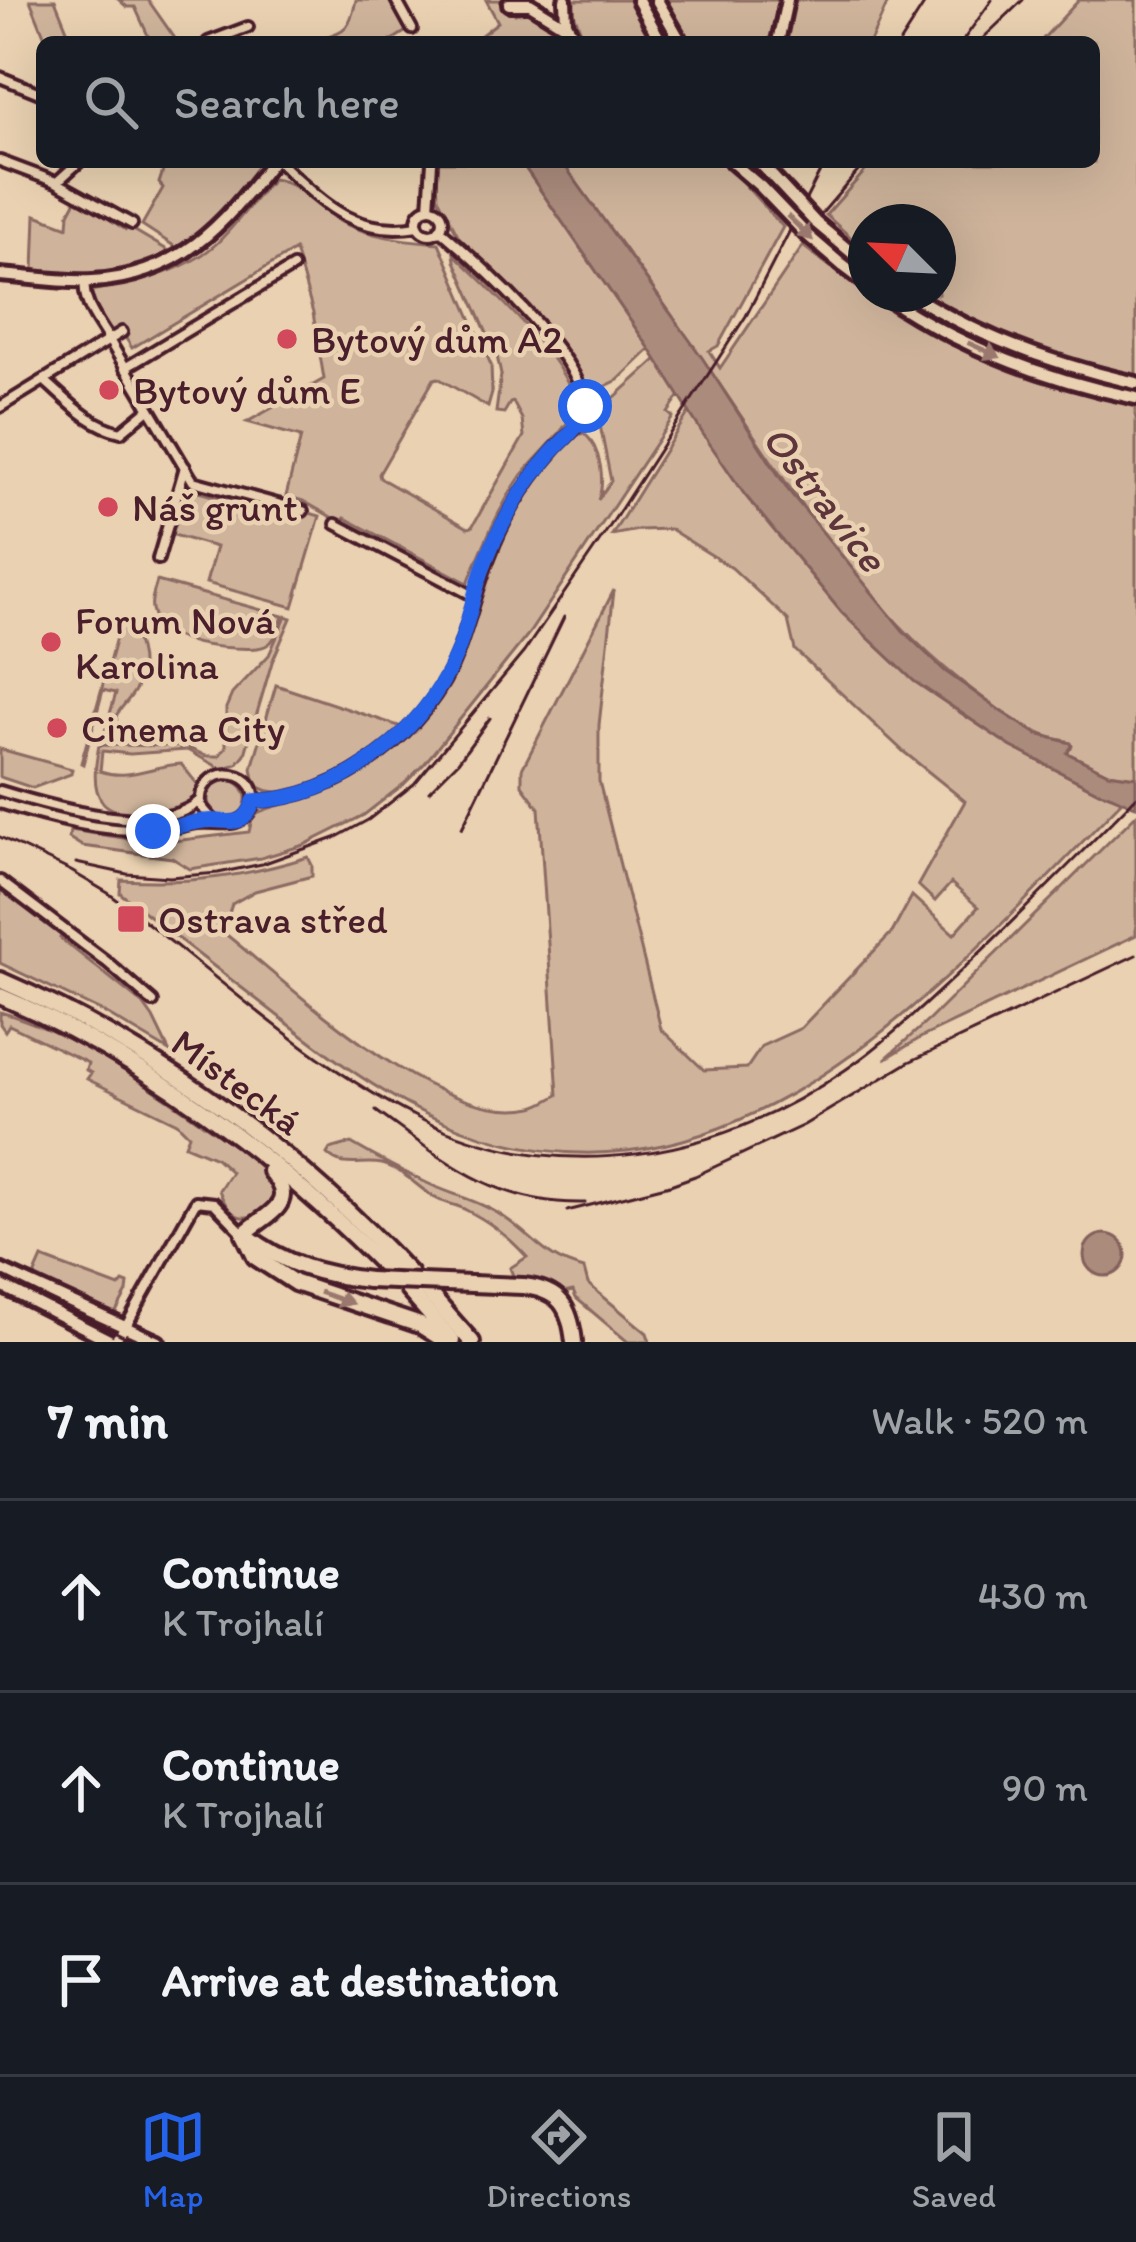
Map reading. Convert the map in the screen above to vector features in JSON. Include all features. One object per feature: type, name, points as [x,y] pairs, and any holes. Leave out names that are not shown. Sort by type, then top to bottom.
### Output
[{"type":"highway","name":"Místecká","points":[[0,978],[144,1055],[247,1126],[375,1236],[451,1342]]},
{"type":"highway","name":"Místecká","points":[[0,996],[77,1033],[174,1090],[318,1202],[391,1273]]},
{"type":"highway","points":[[0,1007],[77,1033]]},
{"type":"highway","points":[[239,1138],[280,1183],[282,1195],[267,1219],[244,1234]]},
{"type":"highway","points":[[244,1234],[302,1269],[335,1277],[541,1288],[555,1295],[566,1309],[571,1336]]},
{"type":"highway","points":[[244,1234],[255,1257],[296,1283],[420,1325],[451,1342]]},
{"type":"highway","points":[[425,1290],[472,1342]]},
{"type":"main road","points":[[565,0],[572,36]]},
{"type":"main road","points":[[638,0],[658,36]]},
{"type":"main road","points":[[657,0],[679,36]]},
{"type":"main road","points":[[779,36],[787,0]]},
{"type":"main road","points":[[497,11],[513,2],[530,4],[567,27]]},
{"type":"main road","points":[[0,275],[85,281],[148,270],[189,250],[228,217],[270,168]]},
{"type":"main road","points":[[739,168],[758,184]]},
{"type":"main road","points":[[746,168],[799,228],[848,270]]},
{"type":"main road","points":[[767,169],[848,249]]},
{"type":"main road","points":[[910,312],[1000,358],[1136,398]]},
{"type":"main road","points":[[940,312],[1039,357],[1136,383]]},
{"type":"main road","points":[[0,1270],[158,1342]]},
{"type":"main road","points":[[0,1286],[113,1342]]},
{"type":"street","points":[[396,0],[412,29]]},
{"type":"street","points":[[224,36],[248,27]]},
{"type":"street","points":[[0,77],[36,92]]},
{"type":"street","points":[[0,161],[56,182],[132,224]]},
{"type":"street","points":[[56,182],[72,168]]},
{"type":"street","points":[[282,168],[352,220],[381,229],[418,226],[428,234],[439,230]]},
{"type":"street","points":[[429,208],[432,168]]},
{"type":"street","points":[[418,226],[418,214],[429,208]]},
{"type":"street","points":[[429,208],[441,214],[439,230]]},
{"type":"street","points":[[254,801],[278,800],[352,771],[389,745],[426,708],[457,653],[499,531],[547,458],[583,419],[585,406],[571,373],[544,332],[439,230]]},
{"type":"street","points":[[125,368],[293,267]]},
{"type":"street","points":[[85,281],[87,302],[193,481],[303,511]]},
{"type":"street","points":[[0,407],[122,332]]},
{"type":"street","points":[[44,381],[95,425],[109,429],[122,432],[149,409]]},
{"type":"street","points":[[158,559],[185,466]]},
{"type":"street","points":[[336,524],[474,596]]},
{"type":"street","points":[[0,803],[45,816],[140,831],[165,830],[213,820],[242,820],[254,801],[246,780],[225,775],[205,784],[202,811],[213,820]]},
{"type":"street","points":[[0,790],[55,806],[143,820],[176,816],[200,801]]},
{"type":"street","points":[[0,880],[153,1002]]},
{"type":"street","points":[[113,1342],[196,1201],[214,1203],[244,1234]]},
{"type":"shaded area","points":[[30,0],[55,0],[70,36],[45,36]]},
{"type":"shaded area","points":[[119,0],[148,0],[173,36],[148,36],[135,7]]},
{"type":"shaded area","points":[[356,0],[391,0],[408,30],[398,36],[326,36],[342,30]]},
{"type":"shaded area","points":[[486,0],[507,0],[515,14],[545,18],[562,36],[480,36],[498,22]]},
{"type":"shaded area","points":[[574,0],[629,0],[649,36],[583,36]]},
{"type":"shaded area","points":[[667,0],[780,0],[771,36],[686,36]]},
{"type":"shaded area","points":[[792,0],[889,0],[873,36],[784,36]]},
{"type":"shaded area","points":[[1079,0],[1136,0],[1136,376],[1027,344],[956,311],[956,204],[848,204],[848,235],[826,215],[868,168],[1100,168],[1100,36],[1046,36]]},
{"type":"shaded area","points":[[164,168],[259,168],[221,219],[177,248],[142,225],[163,188],[159,183]]},
{"type":"shaded area","points":[[436,168],[525,168],[650,349],[618,380],[591,393],[528,307],[459,237],[438,197]]},
{"type":"shaded area","points":[[525,168],[566,168],[701,356],[789,491],[905,633],[945,671],[1002,712],[1037,734],[1071,743],[1067,753],[1108,773],[1136,777],[1136,806],[1010,746],[914,681],[842,613],[745,495]]},
{"type":"shaded area","points":[[566,168],[729,168],[783,227],[718,346],[709,351],[720,368],[803,246],[848,279],[848,312],[897,312],[1009,370],[1136,406],[1136,777],[1108,773],[1066,752],[1067,741],[1031,730],[936,660],[860,581]]},
{"type":"shaded area","points":[[272,179],[291,185],[356,229],[439,243],[491,365],[488,407],[434,379],[380,478],[472,527],[524,436],[513,402],[504,413],[496,412],[501,375],[497,356],[454,254],[528,328],[563,375],[573,412],[513,489],[468,583],[345,518],[342,523],[286,496],[301,437],[247,422],[324,379],[313,313],[295,250],[132,348],[120,329],[107,337],[84,292],[154,277],[202,255],[231,229]]},
{"type":"shaded area","points":[[77,198],[174,254],[122,272],[34,270],[36,215],[68,227]]},
{"type":"shaded area","points":[[657,359],[681,394],[668,413],[673,417],[530,632],[405,783],[364,815],[304,845],[261,858],[190,869],[172,858],[82,846],[69,838],[70,830],[157,843],[249,832],[253,815],[345,779],[399,743],[450,680],[497,550],[530,489],[566,444],[584,433],[600,466],[598,500],[611,481],[600,425],[614,398]]},
{"type":"shaded area","points":[[689,412],[745,495],[842,613],[914,681],[1010,746],[1122,801],[981,945],[903,1015],[821,1076],[733,1123],[641,1149],[543,1150],[439,1120],[370,1083],[120,893],[121,880],[216,877],[308,857],[312,876],[255,891],[232,904],[223,932],[369,1048],[454,1096],[495,1108],[533,1107],[558,1095],[539,808],[522,785],[522,769],[614,590],[599,725],[599,781],[661,1029],[704,1070],[747,1068],[762,1046],[801,1028],[893,931],[912,896],[954,934],[978,907],[951,883],[935,901],[918,885],[965,801],[904,752],[795,650],[788,620],[732,568],[670,529],[612,535]]},
{"type":"shaded area","points":[[188,477],[193,481],[191,490],[299,520],[303,511],[320,516],[293,607],[206,583],[216,547],[170,534]]},
{"type":"shaded area","points":[[157,581],[283,616],[277,633],[259,648],[198,644],[174,635],[156,620],[152,598]]},
{"type":"shaded area","points":[[286,616],[291,618],[272,662],[245,754],[237,764],[222,769],[187,750],[102,751],[100,771],[131,773],[181,764],[199,786],[186,806],[165,814],[141,815],[108,807],[95,781],[99,745],[185,746],[206,756],[219,756],[226,747],[226,708],[232,694],[269,655]]},
{"type":"shaded area","points":[[120,623],[132,633],[139,649],[138,684],[116,716],[120,740],[103,738],[116,693],[103,690],[83,764],[81,763]]},
{"type":"shaded area","points":[[276,685],[402,727],[332,776],[310,786],[271,791],[255,784],[252,768]]},
{"type":"shaded area","points":[[0,749],[72,769],[71,774],[33,788],[0,777]]},
{"type":"shaded area","points":[[227,780],[240,786],[246,799],[240,812],[227,818],[214,812],[208,799],[214,786]]},
{"type":"shaded area","points":[[1136,815],[1136,935],[885,1059],[930,1019]]},
{"type":"shaded area","points":[[0,885],[64,932],[60,938],[143,1004],[169,1051],[105,1013],[0,963]]},
{"type":"shaded area","points":[[0,1012],[55,1032],[107,1060],[231,1143],[270,1180],[271,1206],[253,1216],[233,1213],[219,1190],[231,1172],[216,1158],[185,1145],[189,1135],[177,1123],[87,1079],[91,1073],[86,1070],[88,1063],[9,1025],[5,1031]]},
{"type":"shaded area","points":[[351,1143],[496,1212],[550,1254],[584,1269],[588,1284],[647,1333],[650,1342],[628,1342],[573,1291],[564,1293],[536,1279],[514,1278],[510,1268],[527,1257],[475,1215],[439,1200],[390,1167],[346,1163],[327,1154]]},
{"type":"shaded area","points":[[1105,1234],[1120,1240],[1126,1255],[1120,1270],[1105,1276],[1090,1270],[1084,1255],[1090,1240]]},
{"type":"shaded area","points":[[42,1258],[119,1287],[128,1284],[116,1312],[106,1312],[36,1278]]},
{"type":"pier","points":[[458,2],[478,34],[424,36],[417,26]]},
{"type":"tram line","points":[[0,1275],[136,1342]]},
{"type":"railway","points":[[904,36],[927,0]]},
{"type":"railway","points":[[966,36],[992,0]]},
{"type":"railway","points":[[985,36],[1023,0]]},
{"type":"railway","points":[[76,863],[170,877],[262,864],[335,838],[368,820],[414,784],[524,652],[610,526],[746,316],[822,168]]},
{"type":"railway","points":[[817,219],[861,168]]},
{"type":"railway","points":[[462,828],[564,617]]},
{"type":"railway","points":[[429,791],[458,762],[490,718]]},
{"type":"railway","points":[[0,837],[108,893],[296,1041],[416,1117],[470,1139],[526,1153],[581,1157],[636,1154],[691,1143],[796,1101],[845,1070],[962,970],[1136,797]]},
{"type":"railway","points":[[567,1211],[695,1176],[804,1125],[909,1062],[1136,955]]},
{"type":"railway","points":[[376,1111],[449,1163],[498,1188],[553,1202],[585,1203]]},
{"type":"place","name":"Bytový dům A2","points":[[287,339]]},
{"type":"place","name":"Bytový dům E","points":[[109,390]]},
{"type":"place","name":"Náš grunt","points":[[108,507]]},
{"type":"place","name":"Forum Nová Karolina","points":[[51,642]]},
{"type":"place","name":"Cinema City","points":[[57,728]]},
{"type":"place","name":"Ostrava střed","points":[[131,919]]},
{"type":"route","points":[[153,831],[208,820],[242,820],[254,801],[303,794],[330,782],[372,758],[414,722],[435,696],[457,653],[499,531],[536,473],[583,419],[585,406]]},
{"type":"water label","name":"Ostravice","points":[[825,498]]}]
